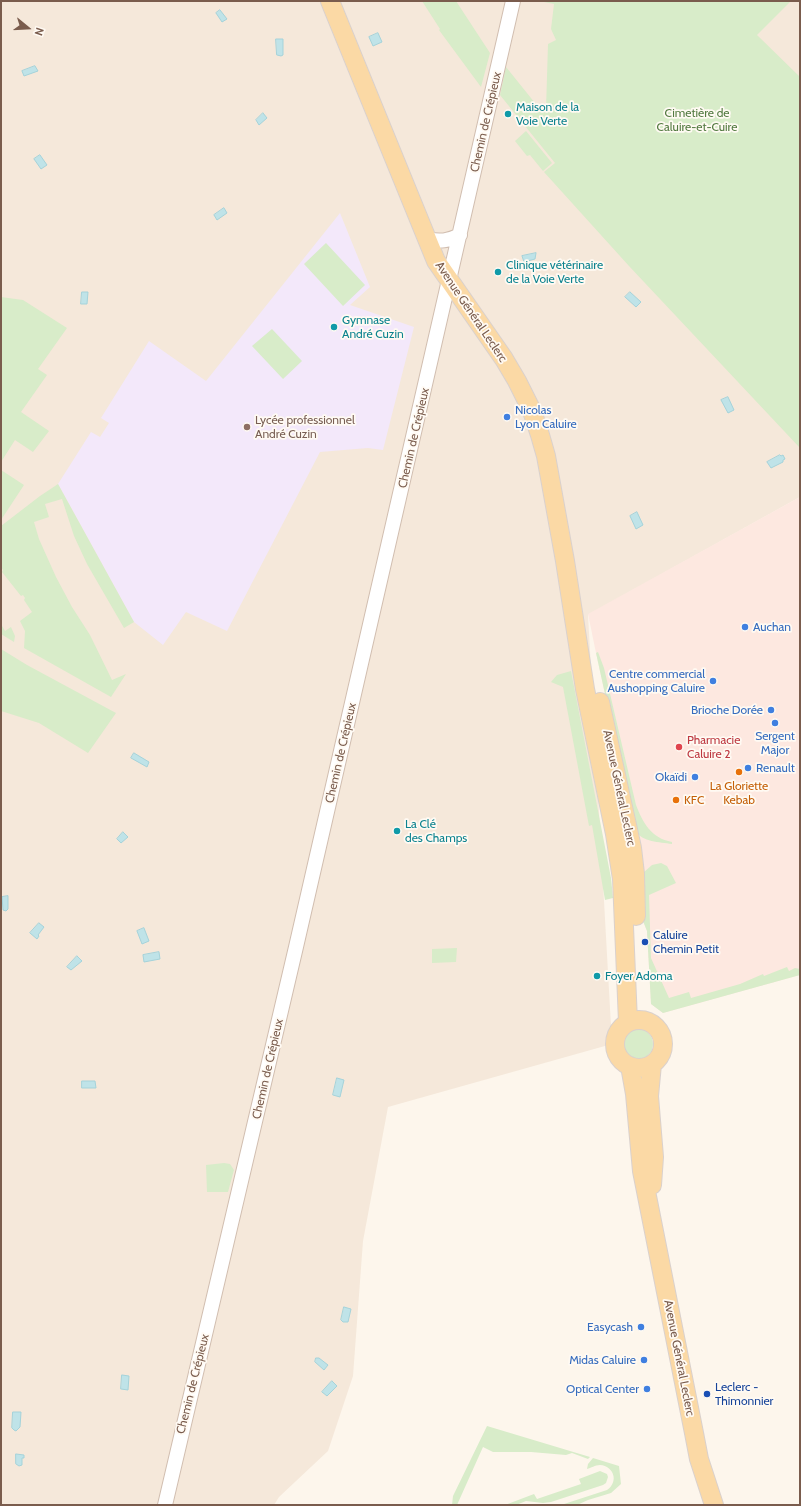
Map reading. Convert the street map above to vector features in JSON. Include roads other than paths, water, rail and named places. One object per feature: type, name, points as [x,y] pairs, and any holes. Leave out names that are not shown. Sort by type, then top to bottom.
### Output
[{"type":"main road","name":"Avenue Général Leclerc","points":[[330,1],[436,261],[504,359],[517,381],[532,411],[546,456],[565,561],[585,689],[615,834],[622,879],[634,1021]]},
{"type":"main road","points":[[634,1021],[653,1024],[662,1036],[663,1043],[660,1056],[652,1064],[638,1068],[624,1063],[616,1050],[615,1043],[619,1031],[634,1021]]},
{"type":"main road","name":"Avenue Général Leclerc","points":[[650,1209],[654,1157],[649,1096],[652,1064]]},
{"type":"main road","name":"Avenue Général Leclerc","points":[[630,1066],[635,1094],[640,1160],[695,1439],[714,1505]]},
{"type":"street","name":"Chemin de Crépieux","points":[[165,1505],[296,947],[513,1]]},
{"type":"street","points":[[427,239],[440,242],[450,240],[460,235]]},
{"type":"water","points":[[220,10],[227,19],[222,22],[216,13]]},
{"type":"water","points":[[378,33],[382,42],[373,46],[369,37]]},
{"type":"water","points":[[276,39],[283,39],[283,55],[281,56],[277,55]]},
{"type":"water","points":[[35,66],[38,71],[24,76],[22,71]]},
{"type":"water","points":[[263,113],[267,118],[259,125],[256,120]]},
{"type":"water","points":[[40,155],[47,165],[41,169],[34,159]]},
{"type":"water","points":[[224,208],[227,213],[217,220],[214,215]]},
{"type":"water","points":[[536,253],[535,259],[524,262],[522,256]]},
{"type":"water","points":[[82,292],[88,292],[87,304],[81,304]]},
{"type":"water","points":[[630,292],[641,302],[636,307],[625,297]]},
{"type":"water","points":[[728,397],[734,410],[728,413],[721,400]]},
{"type":"water","points":[[780,455],[783,455],[785,459],[783,462],[771,468],[767,462]]},
{"type":"water","points":[[637,512],[643,525],[636,529],[630,516]]},
{"type":"water","points":[[134,753],[149,762],[147,767],[131,758]]},
{"type":"water","points":[[123,832],[128,837],[121,843],[117,839]]},
{"type":"water","points":[[8,896],[8,909],[6,911],[3,910],[2,897]]},
{"type":"water","points":[[39,923],[44,927],[37,939],[30,933]]},
{"type":"water","points":[[144,928],[149,941],[142,944],[137,931]]},
{"type":"water","points":[[159,952],[160,959],[144,962],[143,955]]},
{"type":"water","points":[[77,956],[82,961],[71,970],[67,967]]},
{"type":"water","points":[[337,1078],[344,1080],[340,1097],[333,1095]]},
{"type":"water","points":[[82,1081],[95,1081],[96,1088],[82,1088]]},
{"type":"water","points":[[344,1307],[351,1309],[348,1322],[343,1322],[341,1320]]},
{"type":"water","points":[[316,1358],[319,1358],[328,1365],[324,1370],[315,1362]]},
{"type":"water","points":[[122,1375],[129,1376],[128,1390],[121,1389]]},
{"type":"water","points":[[332,1381],[337,1386],[327,1396],[322,1392]]},
{"type":"water","points":[[13,1412],[21,1412],[20,1427],[16,1431],[12,1428]]},
{"type":"water","points":[[16,1454],[24,1455],[24,1458],[22,1458],[22,1465],[19,1466],[16,1464]]},
{"type":"place","name":"Maison de la Voie Verte","points":[[508,114]]},
{"type":"place","name":"Clinique vétérinaire de la Voie Verte","points":[[498,272]]},
{"type":"place","name":"Gymnase André Cuzin","points":[[334,327]]},
{"type":"place","name":"Nicolas Lyon Caluire","points":[[507,417]]},
{"type":"place","name":"Lycée professionnel André Cuzin","points":[[247,427]]},
{"type":"place","name":"Auchan","points":[[745,627]]},
{"type":"place","name":"Centre commercial Aushopping Caluire","points":[[713,681]]},
{"type":"place","name":"Brioche Dorée","points":[[771,710]]},
{"type":"place","name":"Sergent Major","points":[[775,723]]},
{"type":"place","name":"Pharmacie Caluire 2","points":[[679,747]]},
{"type":"place","name":"Renault","points":[[748,768]]},
{"type":"place","name":"La Gloriette Kebab","points":[[739,772]]},
{"type":"place","name":"Okaïdi","points":[[695,777]]},
{"type":"place","name":"KFC","points":[[676,800]]},
{"type":"place","name":"La Clé des Champs","points":[[397,831]]},
{"type":"place","name":"Caluire Chemin Petit","points":[[645,942]]},
{"type":"place","name":"Foyer Adoma","points":[[597,976]]},
{"type":"place","name":"Easycash","points":[[641,1327]]},
{"type":"place","name":"Midas Caluire","points":[[644,1360]]},
{"type":"place","name":"Optical Center","points":[[647,1389]]},
{"type":"place","name":"Leclerc - Thimonnier","points":[[707,1394]]},
{"type":"park label","name":"Cimetière de Caluire-et-Cuire","points":[[697,120]]}]
